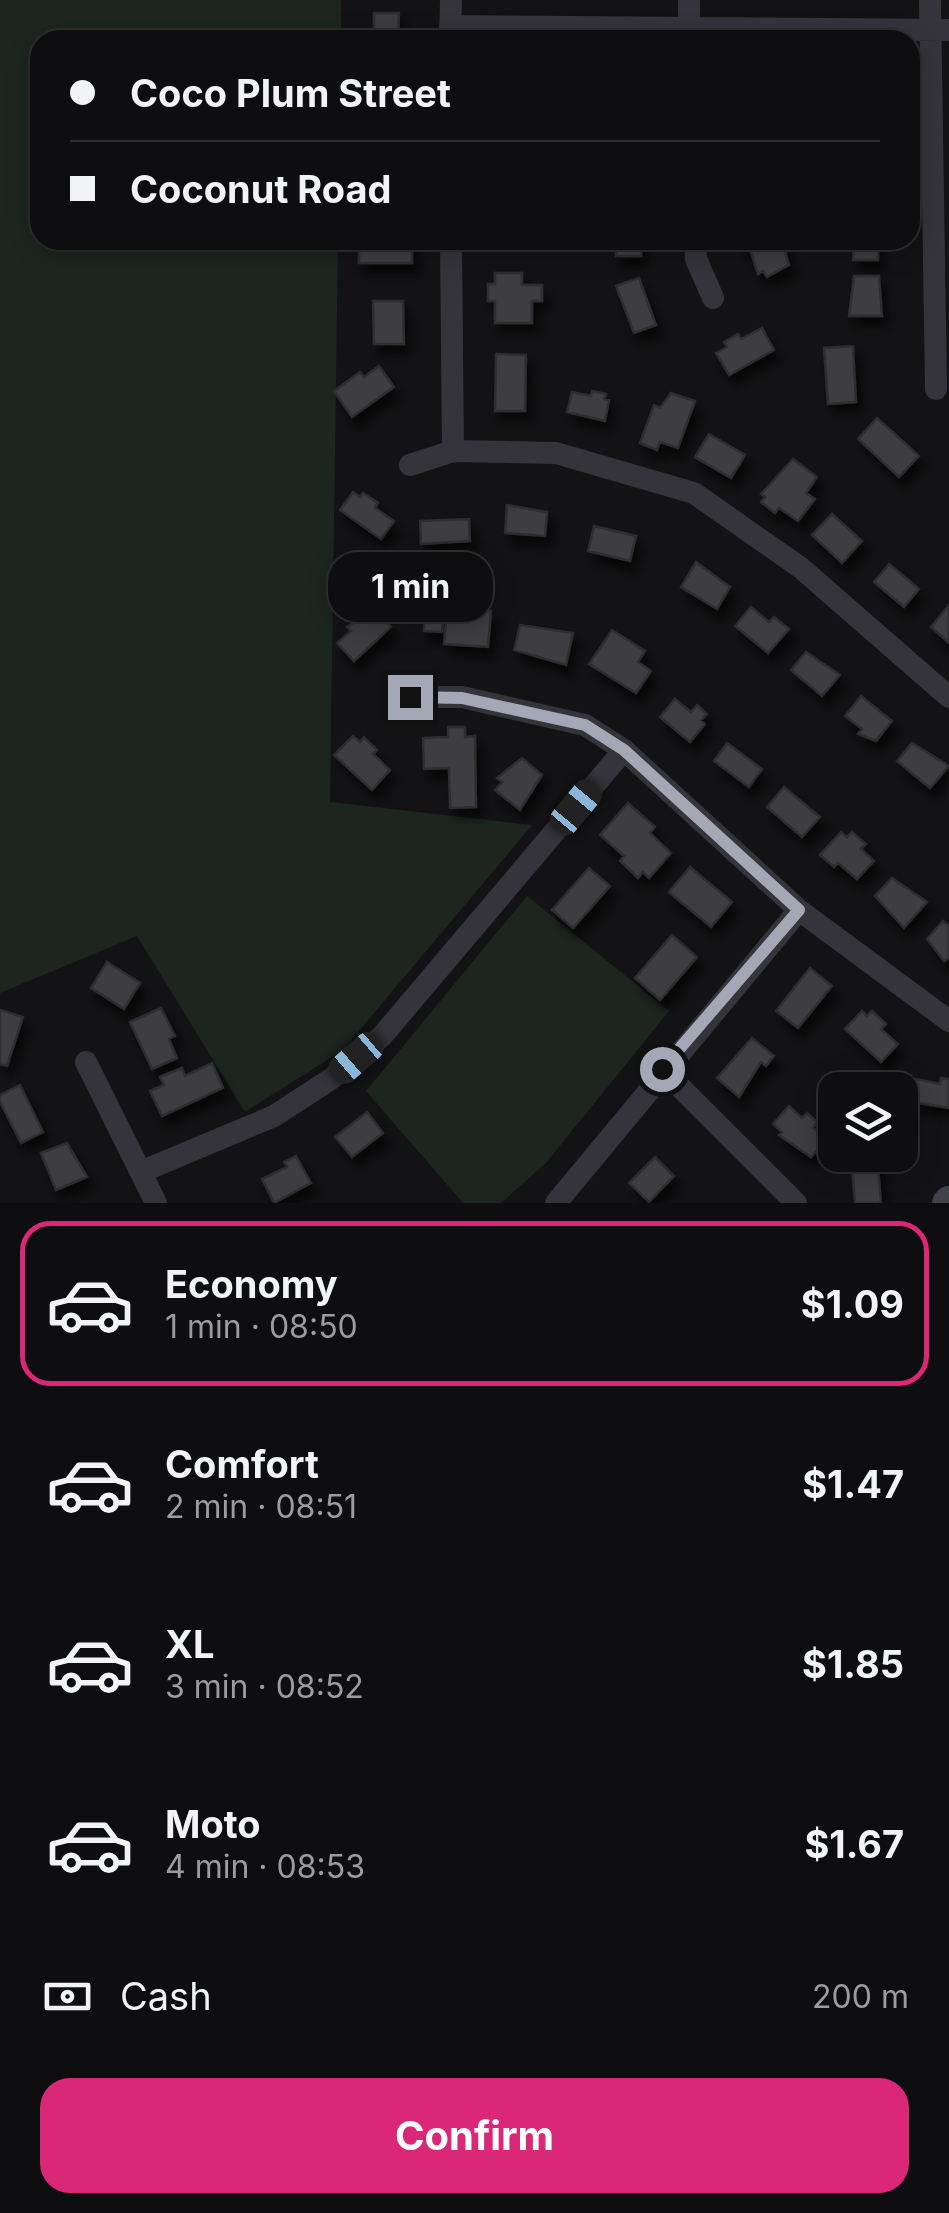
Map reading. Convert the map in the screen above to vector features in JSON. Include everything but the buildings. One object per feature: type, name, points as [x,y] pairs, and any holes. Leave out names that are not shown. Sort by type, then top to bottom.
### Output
[{"type":"street","points":[[450,30],[451,0]]},
{"type":"street","points":[[688,30],[690,0]]},
{"type":"street","points":[[930,0],[939,30],[936,389]]},
{"type":"street","points":[[451,250],[452,451]]},
{"type":"street","points":[[696,250],[713,298]]},
{"type":"street","points":[[410,464],[452,451],[556,453],[694,492],[801,568],[949,698]]},
{"type":"street","points":[[410,697],[462,698],[585,725],[624,750],[799,910],[949,1021]]},
{"type":"street","points":[[143,1171],[274,1116],[331,1080],[382,1036],[624,750]]},
{"type":"street","points":[[562,1201],[662,1069],[799,910]]},
{"type":"street","points":[[86,1062],[156,1203]]},
{"type":"street","points":[[662,1069],[796,1203]]},
{"type":"shaded area","points":[[0,0],[341,0],[341,30],[30,30],[30,250],[338,250],[330,802],[532,825],[343,1050],[245,1112],[137,936],[0,993]]},
{"type":"shaded area","points":[[527,896],[669,1011],[546,1163],[501,1203],[463,1203],[366,1091]]},
{"type":"route","points":[[410,697],[462,698],[585,725],[624,750],[799,910],[662,1069]]}]
